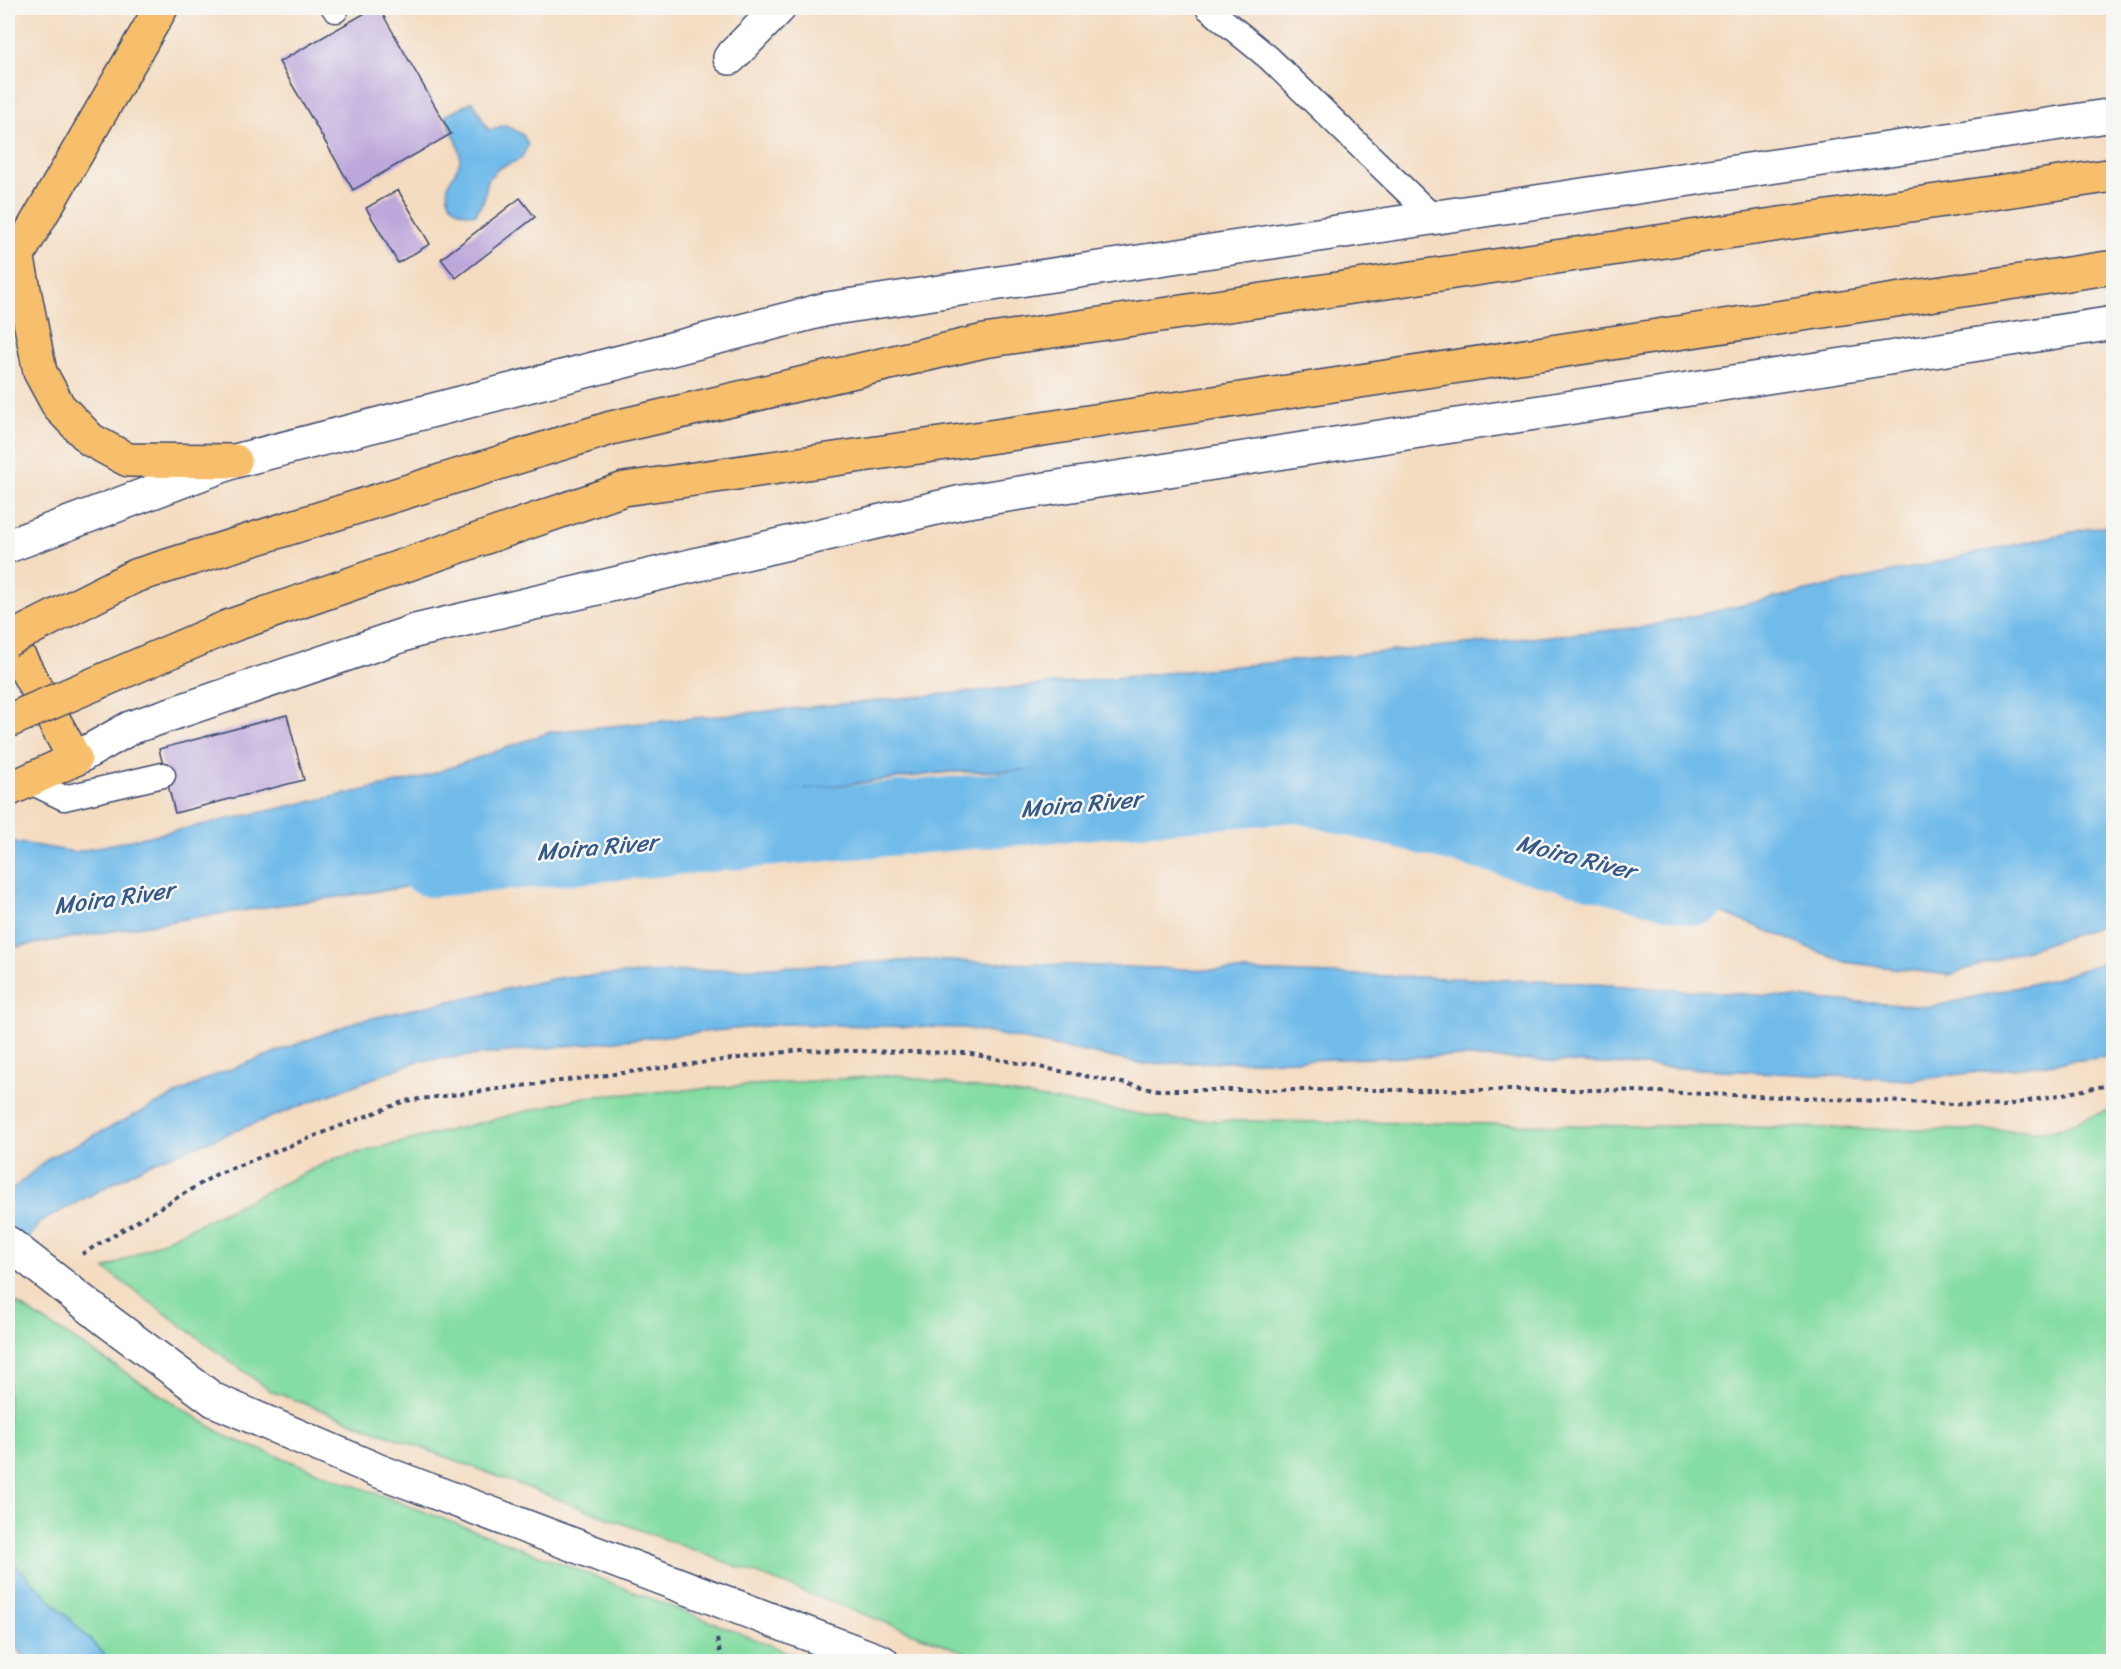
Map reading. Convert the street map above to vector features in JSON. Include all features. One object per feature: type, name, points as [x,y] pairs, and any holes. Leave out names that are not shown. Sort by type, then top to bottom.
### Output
[{"type":"main road","points":[[8,292],[12,263],[161,8]]},
{"type":"main road","points":[[18,785],[75,759],[8,639],[135,576],[611,428],[984,341],[2114,175]]},
{"type":"main road","points":[[12,263],[40,372],[59,407],[91,440],[128,460],[235,461]]},
{"type":"main road","points":[[8,721],[230,626],[624,489],[1008,434],[2114,267]]},
{"type":"street","points":[[730,58],[779,8]]},
{"type":"street","points":[[8,546],[235,461],[827,309],[2114,115]]},
{"type":"street","points":[[75,759],[130,728],[415,631],[962,502],[2114,323]]},
{"type":"street","points":[[8,1243],[214,1400],[379,1471],[882,1662]]},
{"type":"lane","points":[[1208,8],[1269,58],[1433,217]]},
{"type":"lane","points":[[18,785],[64,798],[163,775]]},
{"type":"path","points":[[48,1274],[217,1174],[405,1101],[801,1050],[966,1053],[1158,1090],[1610,1090],[2003,1106],[2114,1084]]},
{"type":"green space","points":[[896,1075],[1177,1120],[2052,1131],[2113,1108],[2113,1661],[988,1661],[271,1391],[105,1269],[334,1159],[584,1097]]},
{"type":"green space","points":[[8,1298],[227,1437],[811,1661],[111,1661],[8,1557]]},
{"type":"water","points":[[473,101],[488,130],[506,125],[523,135],[528,145],[521,159],[499,168],[488,179],[484,199],[476,214],[470,214],[459,211],[448,199],[448,186],[459,163],[460,154],[445,116]]},
{"type":"water","points":[[2113,525],[2113,922],[1949,975],[1844,962],[1497,821],[1279,766],[950,772],[723,799],[400,888],[197,917],[8,948],[8,841],[75,852],[421,778],[550,732],[1644,627],[2086,529]]},
{"type":"water","points":[[2113,959],[2113,1056],[1911,1080],[1448,1056],[1144,1064],[965,1028],[784,1024],[418,1061],[151,1163],[40,1222],[8,1267],[8,1193],[49,1158],[213,1076],[358,1021],[562,977],[921,960],[1566,982],[1931,1007],[2058,978]]},
{"type":"water","points":[[8,1557],[111,1661],[27,1661],[8,1636]]},
{"type":"building","points":[[374,8],[379,8],[451,134],[353,190],[279,62]]},
{"type":"building","points":[[398,190],[430,244],[398,263],[366,208]]},
{"type":"building","points":[[520,198],[535,217],[456,278],[441,259]]},
{"type":"building","points":[[287,715],[304,780],[175,813],[159,749]]},
{"type":"waterway","name":"Moira River","points":[[432,860],[1298,785],[1696,888]]}]
